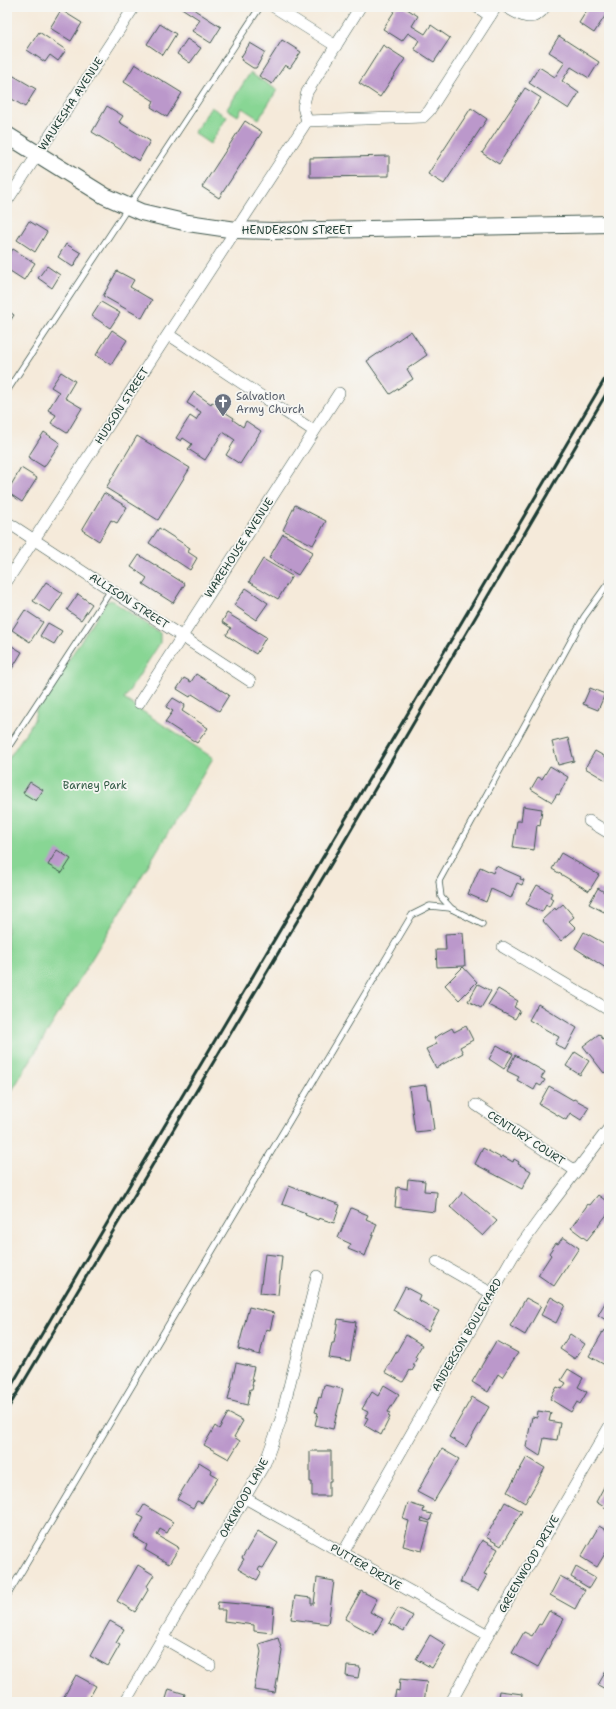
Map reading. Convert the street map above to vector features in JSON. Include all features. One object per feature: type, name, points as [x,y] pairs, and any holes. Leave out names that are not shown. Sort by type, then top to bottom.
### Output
[{"type":"main road","name":"HENDERSON STREET","points":[[7,135],[105,196],[141,212],[188,223],[236,230],[273,232],[609,224]]},
{"type":"street","name":"WAUKESHA AVENUE","points":[[7,201],[134,7]]},
{"type":"street","points":[[274,7],[336,46]]},
{"type":"street","points":[[360,7],[307,92],[303,107],[307,121],[422,117],[429,111],[493,11],[476,7]]},
{"type":"street","points":[[506,7],[523,18],[534,16],[545,7]]},
{"type":"street","name":"HUDSON STREET","points":[[7,581],[169,335],[307,121]]},
{"type":"street","points":[[169,335],[314,431]]},
{"type":"street","name":"WAREHOUSE AVENUE","points":[[139,703],[339,393]]},
{"type":"street","name":"ALLISON STREET","points":[[7,522],[250,681]]},
{"type":"street","points":[[589,821],[609,833]]},
{"type":"street","points":[[503,947],[609,1010]]},
{"type":"street","name":"CENTURY COURT","points":[[476,1105],[576,1171]]},
{"type":"street","name":"ANDERSON BOULEVARD","points":[[343,1553],[513,1256],[609,1128]]},
{"type":"street","points":[[437,1262],[491,1293]]},
{"type":"street","name":"OAKWOOD LANE","points":[[125,1702],[265,1463],[274,1443],[317,1276]]},
{"type":"street","name":"GREENWOOD DRIVE","points":[[451,1702],[609,1427]]},
{"type":"street","name":"PUTTER DRIVE","points":[[245,1498],[488,1636]]},
{"type":"street","points":[[163,1638],[210,1665]]},
{"type":"lane","points":[[7,391],[260,7]]},
{"type":"lane","points":[[452,909],[441,897],[439,881],[584,617],[609,582]]},
{"type":"lane","points":[[7,749],[110,590]]},
{"type":"lane","points":[[7,1596],[412,915],[430,906],[452,909],[482,924]]},
{"type":"green space","points":[[250,73],[277,90],[259,119],[242,108],[238,116],[227,109]]},
{"type":"green space","points":[[211,107],[227,117],[210,144],[194,133]]},
{"type":"green space","name":"Barney Park","points":[[111,600],[160,633],[160,643],[124,699],[213,758],[7,1099],[7,761],[34,720],[36,710],[106,602]]},
{"type":"building","points":[[180,7],[194,7],[193,9],[221,27],[211,43],[192,31],[200,20]]},
{"type":"building","points":[[397,7],[404,7],[418,16],[412,26],[425,34],[431,25],[450,38],[434,62],[414,49],[419,40],[408,33],[402,41],[383,29]]},
{"type":"building","points":[[589,7],[609,7],[609,10],[594,33],[579,23]]},
{"type":"building","points":[[61,10],[82,23],[71,41],[50,28]]},
{"type":"building","points":[[160,24],[176,34],[163,55],[147,44]]},
{"type":"building","points":[[39,32],[66,50],[58,61],[50,55],[45,62],[27,50]]},
{"type":"building","points":[[559,36],[599,62],[589,78],[571,67],[562,81],[579,93],[569,109],[529,83],[539,67],[555,77],[565,62],[549,52]]},
{"type":"building","points":[[187,39],[201,48],[190,63],[177,54]]},
{"type":"building","points":[[282,40],[301,52],[290,68],[285,65],[272,84],[259,76]]},
{"type":"building","points":[[250,43],[265,52],[256,68],[253,68],[241,60],[241,57]]},
{"type":"building","points":[[383,45],[405,59],[380,97],[359,83]]},
{"type":"building","points":[[135,64],[182,93],[167,117],[151,107],[154,101],[124,82]]},
{"type":"building","points":[[7,72],[36,89],[25,107],[7,96]]},
{"type":"building","points":[[525,88],[541,98],[499,164],[482,153]]},
{"type":"building","points":[[107,106],[123,116],[119,122],[150,141],[139,161],[92,132]]},
{"type":"building","points":[[471,108],[487,119],[444,184],[428,174]]},
{"type":"building","points":[[245,121],[262,132],[219,198],[202,187]]},
{"type":"building","points":[[389,156],[389,176],[310,177],[310,158]]},
{"type":"building","points":[[29,221],[47,232],[35,252],[17,240]]},
{"type":"building","points":[[66,244],[81,253],[73,267],[58,257]]},
{"type":"building","points":[[13,249],[35,263],[24,280],[7,269],[7,258]]},
{"type":"building","points":[[47,266],[60,275],[52,288],[38,278]]},
{"type":"building","points":[[117,271],[134,280],[130,287],[152,300],[142,318],[103,296]]},
{"type":"building","points":[[101,302],[120,313],[110,328],[92,316]]},
{"type":"building","points":[[7,310],[14,315],[7,326]]},
{"type":"building","points":[[112,330],[127,340],[111,365],[96,355]]},
{"type":"building","points":[[411,331],[427,355],[407,369],[413,379],[390,394],[367,361]]},
{"type":"building","points":[[61,372],[75,381],[65,398],[82,408],[67,433],[51,423],[56,415],[48,410],[59,392],[51,387]]},
{"type":"building","points":[[194,392],[211,404],[212,402],[222,408],[220,409],[234,418],[233,420],[243,427],[246,421],[261,431],[240,464],[226,455],[235,440],[223,432],[205,460],[188,449],[192,444],[183,438],[181,441],[176,438],[190,416],[196,420],[201,412],[187,403]]},
{"type":"building","points":[[44,432],[60,443],[44,467],[28,457]]},
{"type":"building","points":[[137,436],[190,468],[158,520],[106,488]]},
{"type":"building","points":[[21,468],[37,478],[22,502],[7,492]]},
{"type":"building","points":[[104,493],[127,507],[117,523],[111,520],[99,541],[82,530]]},
{"type":"building","points":[[295,505],[326,521],[313,545],[283,530]]},
{"type":"building","points":[[159,528],[190,548],[188,552],[197,558],[190,570],[149,543]]},
{"type":"building","points":[[283,534],[313,552],[298,575],[269,558]]},
{"type":"building","points":[[139,555],[185,584],[173,603],[143,584],[147,578],[131,567]]},
{"type":"building","points":[[263,559],[292,576],[278,599],[249,582]]},
{"type":"building","points":[[46,582],[63,593],[50,612],[33,601]]},
{"type":"building","points":[[246,588],[268,603],[256,620],[234,605]]},
{"type":"building","points":[[78,594],[92,604],[81,620],[67,610]]},
{"type":"building","points":[[25,610],[43,622],[30,642],[12,630]]},
{"type":"building","points":[[227,613],[266,637],[256,654],[226,635],[231,628],[222,622]]},
{"type":"building","points":[[48,623],[62,631],[54,644],[40,636]]},
{"type":"building","points":[[7,643],[22,652],[7,677]]},
{"type":"building","points":[[606,671],[609,671],[609,699],[605,699]]},
{"type":"building","points":[[196,674],[229,695],[219,711],[192,694],[190,697],[177,689],[184,678],[191,682]]},
{"type":"building","points":[[590,688],[605,694],[598,710],[583,704]]},
{"type":"building","points":[[173,698],[185,705],[182,711],[208,728],[197,743],[165,722],[173,711],[166,707]]},
{"type":"building","points":[[568,738],[574,761],[558,765],[552,742]]},
{"type":"building","points":[[595,751],[609,759],[609,782],[585,768]]},
{"type":"building","points":[[550,766],[568,777],[559,795],[557,794],[552,802],[531,789],[538,777],[542,779]]},
{"type":"building","points":[[30,782],[43,790],[36,801],[23,793]]},
{"type":"building","points":[[523,806],[542,809],[540,826],[537,825],[534,850],[513,847],[517,821],[521,821]]},
{"type":"building","points":[[57,850],[71,859],[62,873],[48,865]]},
{"type":"building","points":[[561,853],[599,875],[589,891],[552,869]]},
{"type":"building","points":[[496,866],[521,877],[520,879],[524,880],[522,885],[517,883],[511,898],[491,889],[486,902],[468,894],[480,867],[493,873]]},
{"type":"building","points":[[537,885],[552,893],[550,897],[553,899],[549,907],[546,905],[542,912],[526,904]]},
{"type":"building","points":[[598,888],[609,895],[609,904],[604,912],[589,904]]},
{"type":"building","points":[[563,904],[574,917],[569,921],[576,928],[561,941],[542,920],[555,908],[556,910]]},
{"type":"building","points":[[584,932],[609,946],[609,970],[575,948]]},
{"type":"building","points":[[463,933],[465,966],[437,967],[436,950],[446,950],[445,934]]},
{"type":"building","points":[[463,967],[477,982],[459,1000],[445,985]]},
{"type":"building","points":[[478,984],[491,991],[481,1008],[468,1001]]},
{"type":"building","points":[[498,989],[518,1001],[514,1007],[520,1011],[515,1019],[488,1005]]},
{"type":"building","points":[[538,1004],[577,1028],[565,1050],[555,1044],[559,1037],[529,1020]]},
{"type":"building","points":[[466,1026],[473,1040],[460,1047],[463,1053],[436,1068],[426,1049],[437,1044],[434,1038],[452,1028],[454,1032]]},
{"type":"building","points":[[599,1034],[609,1047],[609,1069],[604,1073],[583,1046]]},
{"type":"building","points":[[497,1045],[513,1054],[504,1069],[489,1059]]},
{"type":"building","points":[[575,1052],[589,1061],[580,1075],[566,1066]]},
{"type":"building","points":[[515,1055],[545,1072],[541,1078],[545,1080],[541,1086],[537,1084],[534,1090],[517,1080],[519,1077],[507,1071]]},
{"type":"building","points":[[426,1085],[428,1099],[430,1099],[434,1130],[415,1132],[409,1087]]},
{"type":"building","points":[[549,1086],[573,1100],[574,1099],[589,1107],[581,1120],[570,1113],[566,1120],[539,1104]]},
{"type":"building","points":[[483,1148],[501,1158],[502,1156],[513,1162],[514,1159],[519,1162],[518,1164],[531,1171],[522,1189],[475,1164]]},
{"type":"building","points":[[408,1179],[425,1181],[424,1191],[437,1192],[435,1212],[395,1207],[397,1187],[407,1189]]},
{"type":"building","points":[[289,1186],[340,1205],[334,1223],[319,1218],[318,1220],[305,1215],[306,1213],[282,1204]]},
{"type":"building","points":[[463,1192],[497,1221],[483,1236],[450,1207]]},
{"type":"building","points":[[598,1195],[609,1203],[609,1212],[587,1240],[571,1228],[588,1204],[590,1205]]},
{"type":"building","points":[[351,1208],[368,1215],[366,1219],[377,1224],[365,1256],[348,1249],[351,1244],[338,1238]]},
{"type":"building","points":[[563,1237],[579,1248],[554,1286],[538,1275],[551,1255],[549,1253],[556,1243],[558,1244]]},
{"type":"building","points":[[265,1254],[282,1256],[278,1295],[260,1293]]},
{"type":"building","points":[[405,1287],[420,1295],[418,1300],[439,1311],[428,1331],[393,1310]]},
{"type":"building","points":[[551,1297],[565,1305],[556,1323],[541,1315]]},
{"type":"building","points":[[526,1298],[541,1306],[525,1335],[510,1326]]},
{"type":"building","points":[[606,1301],[609,1302],[609,1322],[598,1315]]},
{"type":"building","points":[[249,1307],[274,1313],[270,1330],[266,1329],[260,1355],[238,1349]]},
{"type":"building","points":[[338,1319],[356,1322],[350,1361],[329,1358],[332,1343],[334,1343]]},
{"type":"building","points":[[604,1330],[609,1333],[609,1358],[605,1365],[589,1356]]},
{"type":"building","points":[[570,1334],[585,1344],[575,1359],[560,1349]]},
{"type":"building","points":[[406,1335],[422,1345],[415,1357],[417,1358],[413,1365],[415,1366],[412,1371],[410,1370],[403,1382],[385,1372]]},
{"type":"building","points":[[496,1341],[518,1353],[502,1377],[498,1374],[488,1392],[472,1382]]},
{"type":"building","points":[[236,1363],[254,1367],[251,1380],[253,1380],[253,1385],[252,1389],[250,1389],[247,1405],[228,1400]]},
{"type":"building","points":[[568,1369],[583,1378],[578,1387],[587,1392],[580,1404],[577,1402],[571,1412],[550,1399],[557,1387],[562,1389],[566,1383],[561,1380]]},
{"type":"building","points":[[324,1385],[343,1389],[333,1429],[315,1425],[318,1413],[315,1412],[319,1397],[321,1398]]},
{"type":"building","points":[[384,1385],[399,1394],[388,1412],[390,1413],[388,1416],[390,1417],[381,1435],[364,1425],[368,1418],[365,1417],[368,1412],[362,1409],[372,1392],[378,1396]]},
{"type":"building","points":[[472,1397],[489,1407],[466,1447],[449,1437]]},
{"type":"building","points":[[538,1411],[551,1413],[549,1421],[560,1423],[557,1440],[544,1438],[540,1456],[526,1447],[532,1417],[537,1418]]},
{"type":"building","points":[[228,1413],[243,1421],[234,1437],[240,1441],[229,1459],[204,1445],[215,1426],[219,1429]]},
{"type":"building","points":[[442,1449],[459,1459],[434,1501],[417,1492]]},
{"type":"building","points":[[310,1451],[331,1451],[331,1481],[329,1481],[329,1496],[312,1496],[312,1482],[310,1482]]},
{"type":"building","points":[[527,1457],[545,1468],[525,1503],[507,1492]]},
{"type":"building","points":[[199,1462],[212,1470],[211,1473],[218,1477],[202,1503],[197,1501],[193,1508],[177,1499]]},
{"type":"building","points":[[605,1485],[609,1487],[609,1510],[596,1502]]},
{"type":"building","points":[[505,1502],[522,1511],[501,1546],[486,1537]]},
{"type":"building","points":[[408,1503],[424,1508],[423,1512],[432,1514],[430,1521],[422,1518],[421,1521],[430,1523],[422,1551],[403,1546],[409,1521],[403,1519]]},
{"type":"building","points":[[144,1505],[173,1522],[167,1533],[160,1529],[157,1535],[179,1548],[169,1564],[145,1550],[147,1545],[134,1537],[144,1518],[138,1515]]},
{"type":"building","points":[[599,1526],[609,1532],[609,1547],[597,1567],[581,1557]]},
{"type":"building","points":[[258,1531],[278,1543],[263,1568],[260,1567],[258,1570],[261,1573],[257,1580],[238,1569],[244,1559],[242,1558]]},
{"type":"building","points":[[482,1540],[498,1549],[484,1574],[487,1575],[478,1591],[460,1582]]},
{"type":"building","points":[[138,1565],[154,1575],[147,1586],[148,1590],[135,1612],[117,1601]]},
{"type":"building","points":[[576,1567],[595,1578],[589,1588],[571,1577]]},
{"type":"building","points":[[560,1576],[585,1590],[575,1609],[550,1595]]},
{"type":"building","points":[[317,1578],[334,1581],[328,1624],[291,1619],[295,1596],[311,1598],[311,1604],[314,1604]]},
{"type":"building","points":[[361,1591],[377,1599],[370,1612],[383,1619],[374,1635],[345,1619]]},
{"type":"building","points":[[218,1602],[274,1607],[272,1633],[254,1631],[254,1625],[224,1621],[225,1610],[217,1610]]},
{"type":"building","points":[[398,1608],[413,1616],[404,1631],[389,1623]]},
{"type":"building","points":[[549,1611],[564,1619],[538,1667],[512,1653],[524,1632],[532,1636],[539,1624],[541,1625]]},
{"type":"building","points":[[110,1621],[124,1629],[116,1643],[120,1645],[108,1666],[90,1656]]},
{"type":"building","points":[[430,1635],[446,1645],[432,1668],[416,1659]]},
{"type":"building","points":[[278,1638],[282,1651],[275,1693],[254,1690],[261,1652],[259,1644]]},
{"type":"building","points":[[347,1666],[360,1667],[358,1678],[346,1676]]},
{"type":"building","points":[[609,1666],[609,1691],[598,1685]]},
{"type":"building","points":[[76,1675],[96,1686],[87,1702],[61,1702]]},
{"type":"building","points":[[400,1679],[427,1682],[424,1702],[394,1702],[396,1690],[399,1691]]},
{"type":"building","points":[[169,1689],[185,1694],[183,1702],[165,1702]]},
{"type":"building","points":[[499,1691],[522,1694],[521,1702],[497,1702]]},
{"type":"railway","points":[[7,1393],[609,372]]},
{"type":"railway","points":[[7,1410],[334,859],[609,389]]},
{"type":"place","name":"Salvation Army Church","points":[[223,417]]}]
